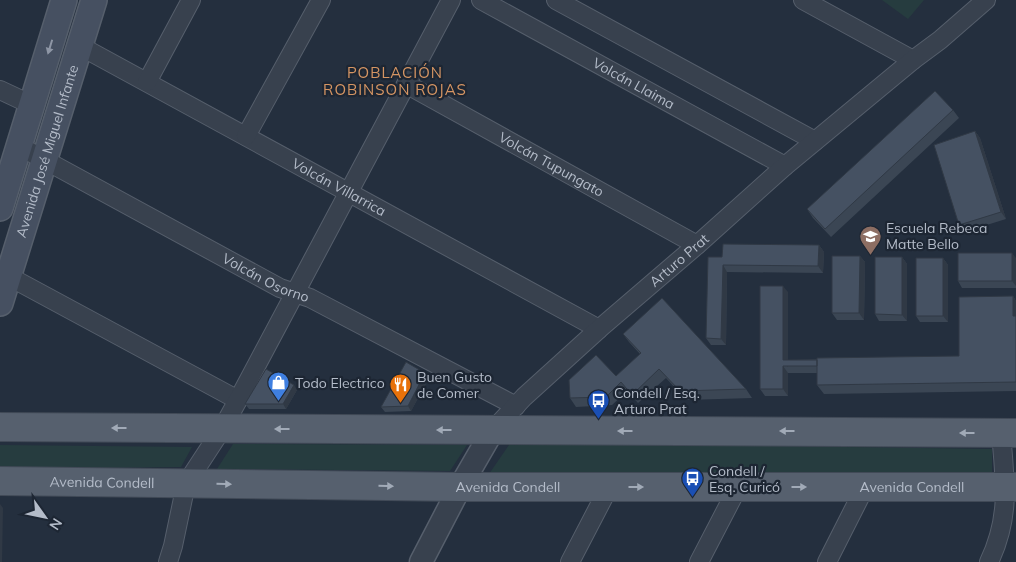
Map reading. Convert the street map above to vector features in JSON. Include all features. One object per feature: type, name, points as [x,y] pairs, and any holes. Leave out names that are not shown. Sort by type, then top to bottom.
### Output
[{"type":"main road","name":"Avenida José Miguel Infante","points":[[0,207],[64,0]]},
{"type":"main road","name":"Avenida José Miguel Infante","points":[[0,303],[92,5]]},
{"type":"main road","points":[[0,427],[1009,433]]},
{"type":"main road","name":"Avenida Condell","points":[[0,481],[460,487],[1011,487]]},
{"type":"street","points":[[68,0],[92,5]]},
{"type":"street","points":[[147,82],[191,0]]},
{"type":"street","points":[[246,136],[321,0]]},
{"type":"street","points":[[168,562],[186,484],[222,429],[238,400],[451,0]]},
{"type":"street","name":"Volcán Llaima","points":[[481,0],[785,166]]},
{"type":"street","points":[[556,0],[815,141]]},
{"type":"street","points":[[803,0],[913,60]]},
{"type":"street","name":"Arturo Prat","points":[[421,562],[460,487],[493,430],[516,406],[599,329],[785,166],[913,60],[940,40],[986,0]]},
{"type":"street","name":"Volcán Villarrica","points":[[80,46],[599,329]]},
{"type":"street","name":"Volcán Tupungato","points":[[406,84],[697,244]]},
{"type":"street","points":[[0,90],[32,105]]},
{"type":"street","name":"Volcán Osorno","points":[[19,146],[280,288],[310,298],[516,406]]},
{"type":"street","points":[[8,276],[238,400]]},
{"type":"street","points":[[989,562],[999,538],[1011,487],[1009,433]]},
{"type":"street","points":[[570,562],[609,487]]},
{"type":"street","points":[[699,562],[738,487]]},
{"type":"street","points":[[827,562],[865,487]]},
{"type":"green space","points":[[882,0],[924,0],[908,19]]},
{"type":"green space","points":[[511,442],[992,449],[992,475],[489,474]]},
{"type":"green space","points":[[233,444],[467,445],[450,471],[217,469]]},
{"type":"green space","points":[[0,445],[192,447],[181,467],[0,469]]},
{"type":"building","points":[[935,91],[953,110],[825,229],[807,209]]},
{"type":"building","points":[[975,131],[1001,212],[959,225],[934,145]]},
{"type":"building","points":[[723,244],[819,245],[818,266],[723,265],[721,339],[706,338],[708,257],[722,257]]},
{"type":"building","points":[[958,253],[1012,253],[1012,281],[958,281]]},
{"type":"building","points":[[832,256],[860,256],[859,313],[832,313]]},
{"type":"building","points":[[875,257],[902,257],[902,315],[875,314]]},
{"type":"building","points":[[916,258],[943,258],[943,316],[916,316]]},
{"type":"building","points":[[760,286],[783,286],[783,360],[817,360],[817,366],[783,366],[783,389],[760,389]]},
{"type":"building","points":[[1013,296],[1013,316],[1016,316],[1016,382],[817,385],[817,358],[959,356],[959,297]]},
{"type":"building","points":[[662,298],[746,389],[680,391],[659,369],[632,395],[621,382],[606,397],[570,398],[569,380],[596,355],[616,376],[641,353],[623,334]]},
{"type":"building","points":[[406,362],[425,373],[408,406],[381,407]]},
{"type":"building","points":[[266,369],[294,385],[283,404],[245,404]]},
{"type":"place","name":"Escuela Rebeca Matte Bello","points":[[870,255]]},
{"type":"place","name":"Todo Electrico","points":[[279,402]]},
{"type":"place","name":"Buen Gusto de Comer","points":[[401,404]]},
{"type":"place","name":"Condell / Esq. Arturo Prat","points":[[598,420]]},
{"type":"place","name":"Condell / Esq. Curicó","points":[[693,498]]},
{"type":"district","name":"POBLACIÓN ROBINSON ROJAS","points":[[395,82]]}]
